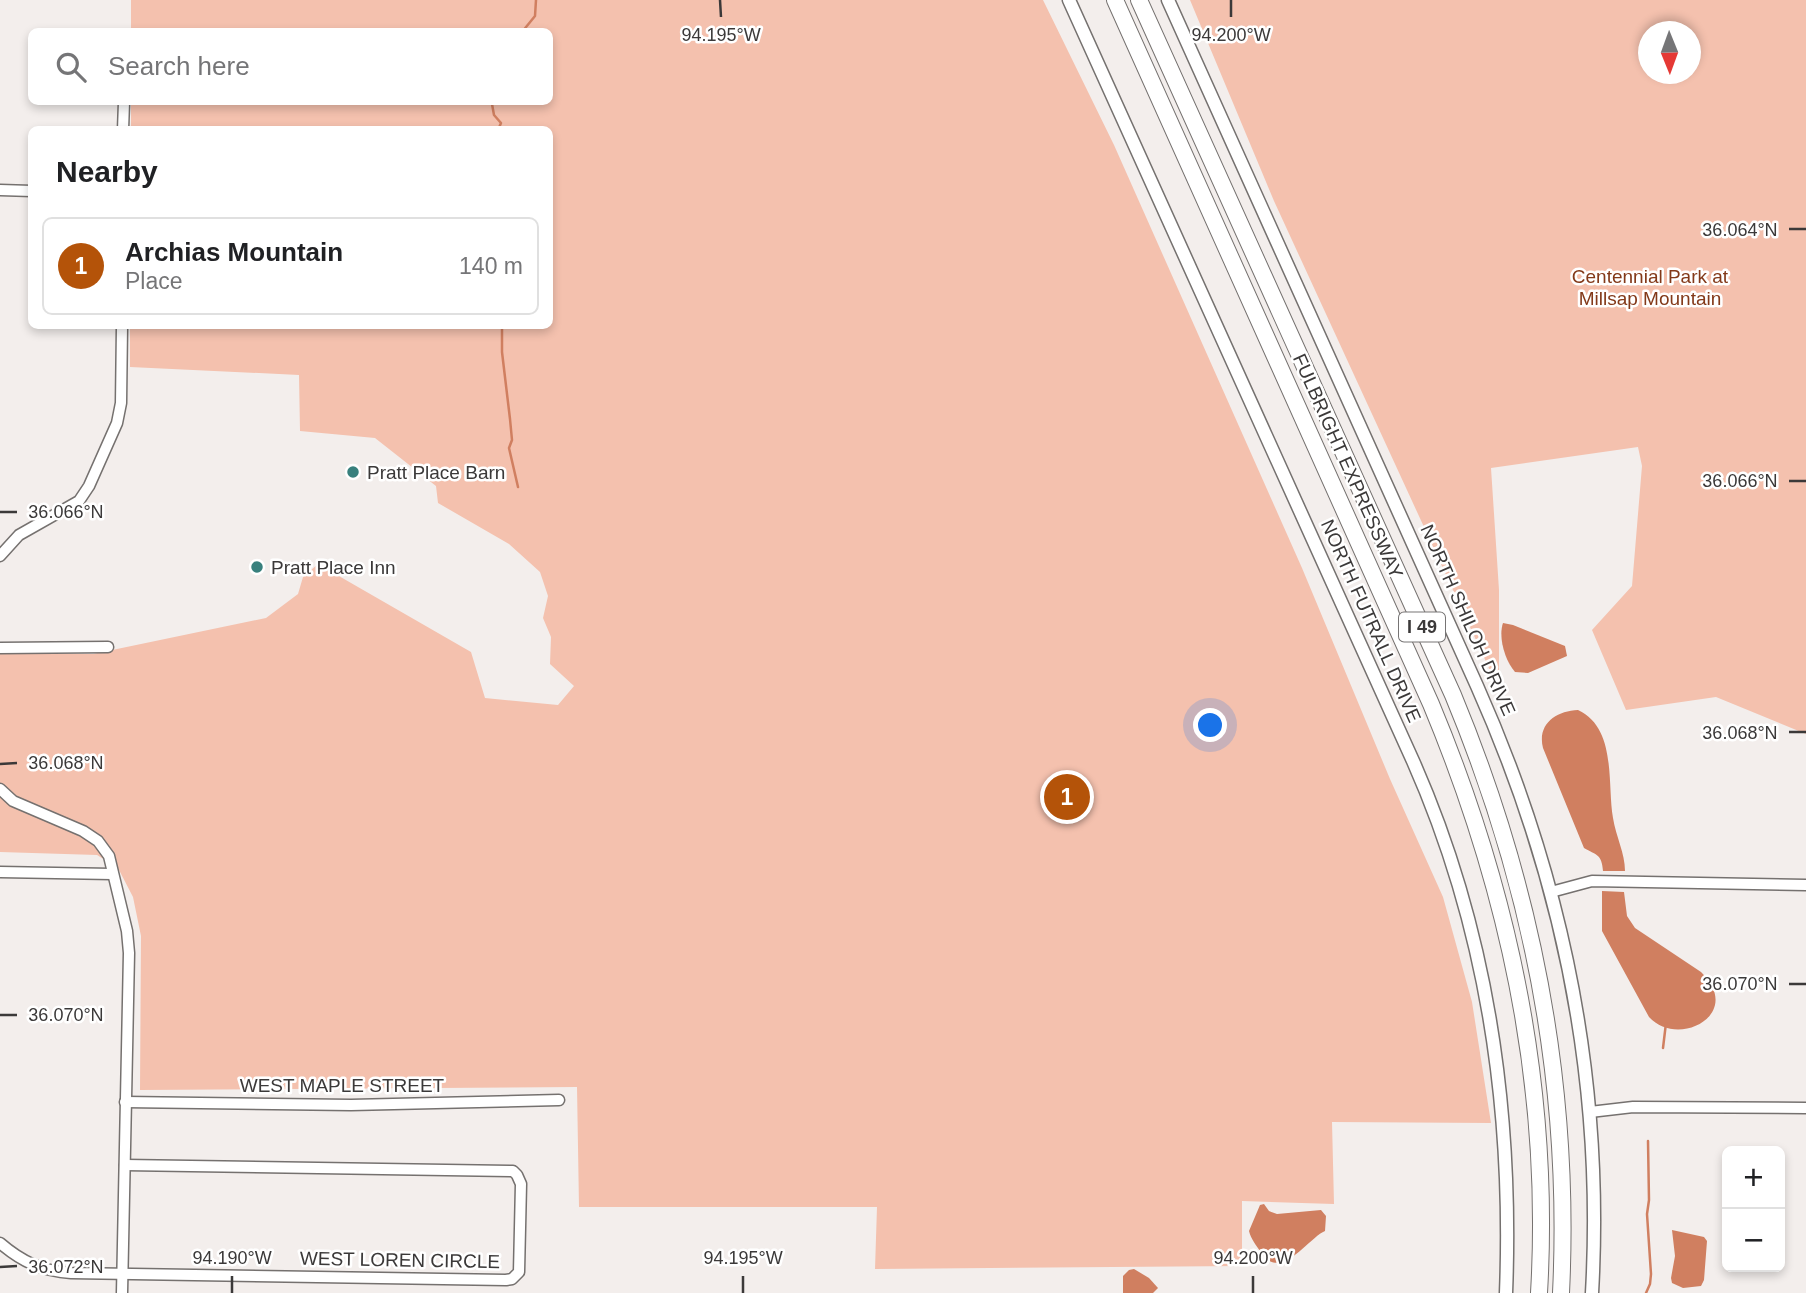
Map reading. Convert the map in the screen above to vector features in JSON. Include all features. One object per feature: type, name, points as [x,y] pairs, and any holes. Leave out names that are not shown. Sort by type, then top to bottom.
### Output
[{"type":"highway","name":"FULBRIGHT EXPRESSWAY","points":[[1115,0],[1418,673],[1474,812],[1508,937],[1529,1055],[1540,1190],[1539,1293]]},
{"type":"highway","name":"FULBRIGHT EXPRESSWAY","points":[[1139,0],[1452,695],[1499,819],[1518,882],[1536,958],[1553,1064],[1563,1197],[1561,1293]]},
{"type":"main road","name":"NORTH FUTRALL DRIVE","points":[[1069,0],[1413,761],[1451,855],[1475,940],[1497,1067],[1505,1158],[1506,1293]]},
{"type":"main road","name":"NORTH SHILOH DRIVE","points":[[1168,0],[1495,726],[1529,815],[1552,892],[1570,968],[1590,1112],[1594,1193],[1592,1293]]},
{"type":"street","points":[[123,126],[124,105]]},
{"type":"street","points":[[0,190],[28,191]]},
{"type":"street","points":[[0,556],[19,535],[79,501],[89,486],[117,423],[121,403],[122,329]]},
{"type":"street","points":[[0,648],[108,647]]},
{"type":"street","points":[[0,789],[13,801],[83,831],[98,841],[109,856],[127,931],[129,953],[122,1293]]},
{"type":"street","points":[[0,872],[112,874]]},
{"type":"street","points":[[1552,892],[1592,881],[1806,885]]},
{"type":"street","name":"WEST MAPLE STREET","points":[[125,1102],[351,1105],[559,1100]]},
{"type":"street","points":[[1590,1112],[1633,1107],[1806,1108]]},
{"type":"street","name":"WEST LOREN CIRCLE","points":[[122,1274],[506,1280],[516,1276],[520,1267],[521,1184],[513,1171],[125,1165]]},
{"type":"street","points":[[0,1243],[32,1266],[52,1272],[122,1274]]},
{"type":"green space","points":[[131,0],[1043,0],[1114,145],[1302,568],[1390,779],[1443,897],[1472,1002],[1491,1123],[1332,1122],[1334,1204],[1242,1201],[1242,1266],[875,1269],[877,1207],[579,1207],[577,1087],[140,1090],[141,936],[133,897],[118,868],[97,855],[0,852],[0,653],[93,654],[266,618],[298,594],[303,577],[318,564],[471,652],[485,698],[558,705],[574,686],[550,664],[551,637],[543,618],[548,596],[540,572],[509,544],[438,503],[436,486],[375,438],[300,431],[299,375],[130,367],[130,329],[553,329],[553,126],[131,126],[131,105],[553,105],[553,28],[131,28]]},
{"type":"green space","name":"Centennial Park at Millsap Mountain","points":[[1190,0],[1806,0],[1806,734],[1716,697],[1626,710],[1592,630],[1632,586],[1642,466],[1638,447],[1491,468],[1499,590],[1499,690],[1274,201]]},
{"type":"shaded area","points":[[1503,623],[1565,646],[1567,656],[1528,673],[1515,672],[1503,649]]},
{"type":"shaded area","points":[[1578,710],[1590,718],[1605,743],[1613,818],[1625,871],[1603,871],[1600,858],[1584,848],[1543,748],[1543,732],[1550,720],[1562,713]]},
{"type":"shaded area","points":[[1602,891],[1624,892],[1627,916],[1635,928],[1701,972],[1713,987],[1716,1001],[1712,1013],[1702,1022],[1690,1028],[1676,1029],[1661,1026],[1649,1017],[1602,931]]},
{"type":"shaded area","points":[[1264,1204],[1269,1211],[1277,1214],[1321,1210],[1326,1216],[1325,1231],[1285,1261],[1276,1263],[1268,1260],[1255,1244],[1249,1231],[1260,1205]]},
{"type":"shaded area","points":[[1672,1230],[1704,1237],[1707,1241],[1704,1280],[1701,1286],[1683,1288],[1672,1283],[1675,1256]]},
{"type":"shaded area","points":[[1134,1269],[1149,1278],[1158,1288],[1153,1293],[1123,1293],[1123,1276]]},
{"type":"waterway","points":[[525,28],[535,16],[536,0]]},
{"type":"waterway","points":[[492,105],[494,115],[501,123],[500,126]]},
{"type":"waterway","points":[[502,329],[512,440],[509,448],[518,487]]},
{"type":"waterway","points":[[1663,1048],[1666,1023]]},
{"type":"waterway","points":[[1646,1293],[1651,1274],[1647,1214],[1648,1141]]},
{"type":"place","name":"Pratt Place Barn","points":[[353,472]]},
{"type":"place","name":"Pratt Place Inn","points":[[257,567]]},
{"type":"place","name":"Archias Mountain","points":[[1067,797]]}]
